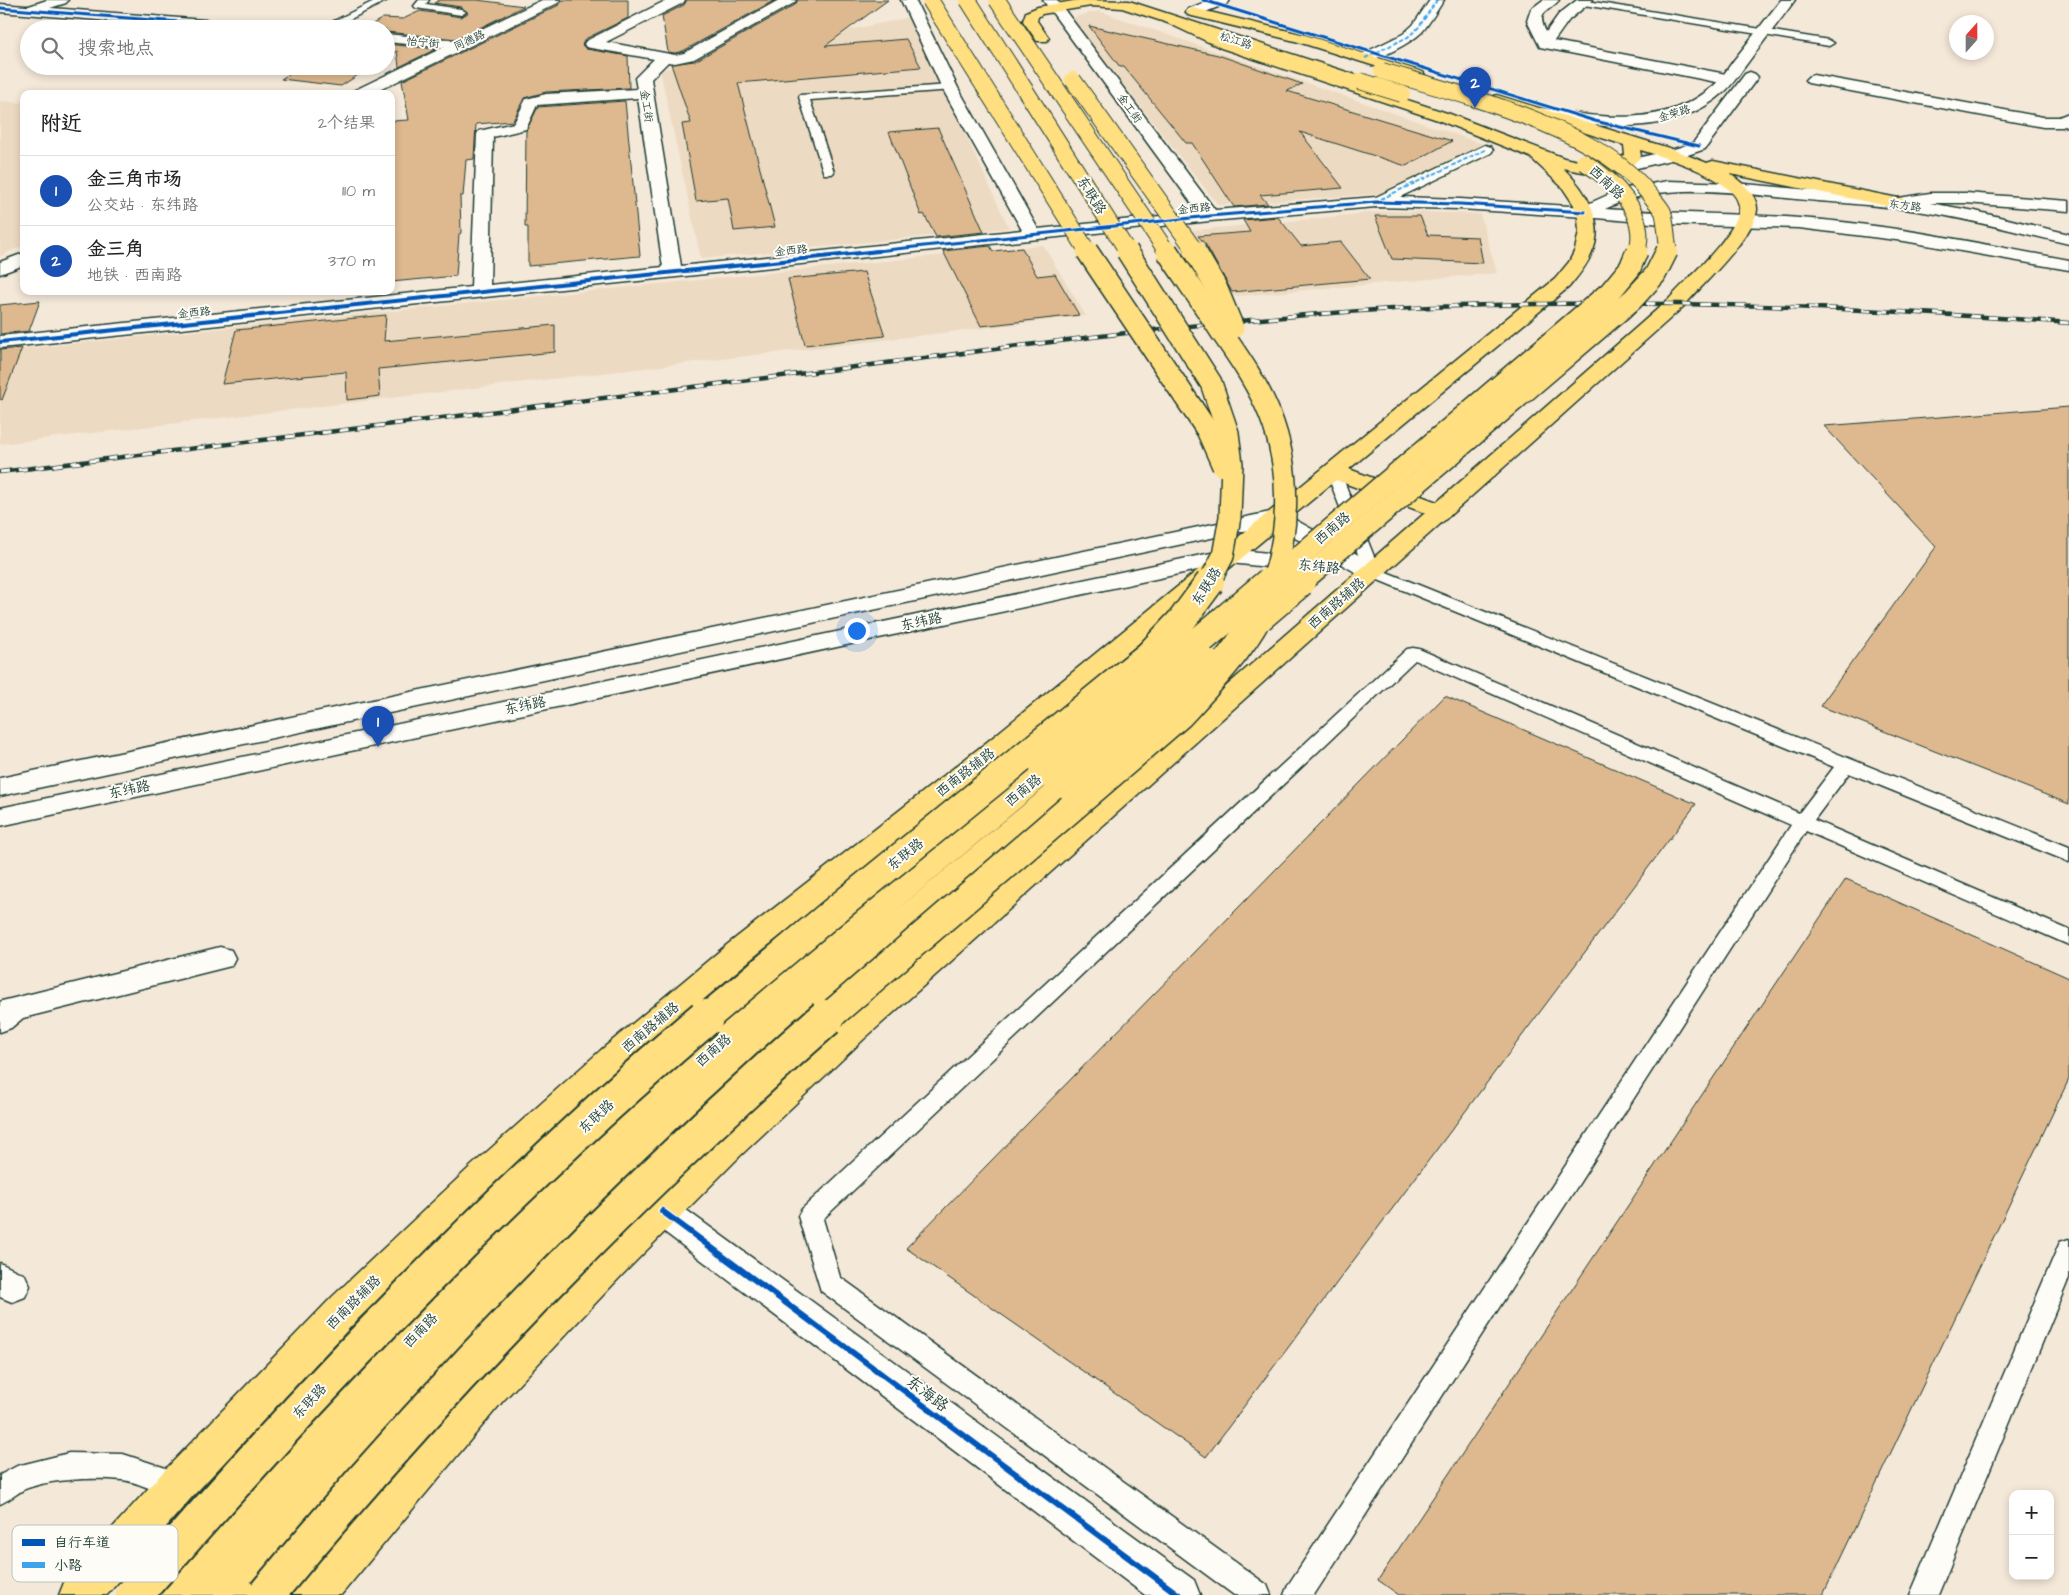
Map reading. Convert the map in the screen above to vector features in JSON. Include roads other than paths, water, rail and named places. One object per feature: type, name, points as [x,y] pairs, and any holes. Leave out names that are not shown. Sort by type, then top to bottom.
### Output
[{"type":"main road","points":[[930,0],[1101,273],[1207,430],[1220,459],[1233,497]]},
{"type":"main road","name":"东联路","points":[[178,1544],[213,1504],[380,1325],[518,1188],[640,1076],[751,981],[1149,655],[1182,624],[1221,562],[1233,497],[1234,467],[1223,411],[1211,383],[968,0]]},
{"type":"main road","points":[[997,0],[1233,348],[1257,388]]},
{"type":"main road","name":"松江路","points":[[1054,54],[1030,21],[1031,15],[1053,3],[1118,2],[1360,81]]},
{"type":"main road","points":[[1189,10],[1293,36],[1673,155],[1716,166],[1898,203]]},
{"type":"main road","name":"松江路","points":[[1189,10],[1382,71]]},
{"type":"main road","points":[[1173,20],[1226,45],[1444,117],[1510,142],[1538,156],[1577,167],[1616,168],[1627,163],[1633,156],[1633,150],[1629,144],[1620,138]]},
{"type":"main road","points":[[266,1595],[301,1552],[463,1370],[584,1245],[705,1129],[818,1027],[1179,715],[1209,684],[1258,615],[1272,585],[1281,552],[1285,519],[1286,488],[1282,455],[1272,422],[1206,267],[1066,70]]},
{"type":"main road","name":"西南路","points":[[177,1595],[241,1519],[413,1336],[538,1211],[658,1098],[903,888],[1055,779],[1633,299],[1649,283],[1662,264],[1668,247],[1668,231],[1660,206],[1638,180],[1607,156],[1572,135],[1540,122],[1382,71]]},
{"type":"main road","name":"西南路","points":[[222,1595],[271,1536],[439,1355],[577,1215],[682,1114],[1055,779],[1622,279],[1633,263],[1638,248],[1639,233],[1636,219],[1631,206],[1621,192],[1589,164],[1566,152],[1511,130],[1360,81]]},
{"type":"main road","points":[[1372,572],[1676,303],[1713,262],[1745,222],[1748,209],[1746,198],[1738,189],[1709,170],[1673,155]]},
{"type":"main road","points":[[1275,518],[1562,283],[1577,264],[1586,246],[1589,229],[1586,212],[1579,196],[1567,181],[1538,156]]},
{"type":"main road","points":[[1333,471],[1441,511]]},
{"type":"main road","name":"西南路辅路","points":[[142,1525],[178,1484],[345,1308],[482,1177],[612,1059],[739,952],[996,748],[1275,518]]},
{"type":"main road","name":"西南路辅路","points":[[314,1595],[489,1390],[609,1264],[728,1146],[853,1030],[1372,572]]},
{"type":"main road","points":[[543,1122],[658,1098]]},
{"type":"main road","name":"西南路辅路","points":[[80,1595],[91,1582]]},
{"type":"main road","name":"东联路","points":[[134,1595],[145,1582]]},
{"type":"street","points":[[31,10],[61,0]]},
{"type":"street","name":"同德路","points":[[366,90],[553,0]]},
{"type":"street","points":[[678,0],[591,44],[675,59],[689,56],[789,0]]},
{"type":"street","points":[[908,0],[950,88],[1033,235]]},
{"type":"street","points":[[1189,10],[1223,0]]},
{"type":"street","points":[[1365,58],[1408,37],[1418,28],[1437,0]]},
{"type":"street","points":[[1545,44],[1534,21],[1536,12],[1552,0]]},
{"type":"street","name":"金荣路","points":[[1541,113],[1595,121],[1648,120],[1670,117],[1690,110],[1707,100],[1726,79],[1788,0]]},
{"type":"street","points":[[1545,44],[1564,17],[1585,1]]},
{"type":"street","name":"金工街","points":[[1053,3],[1210,216]]},
{"type":"street","points":[[0,8],[155,20]]},
{"type":"street","points":[[1770,50],[1792,21]]},
{"type":"street","name":"怡宁街","points":[[395,39],[459,45]]},
{"type":"street","points":[[1545,44],[1726,79]]},
{"type":"street","name":"金工街","points":[[665,57],[643,78],[673,272]]},
{"type":"street","points":[[1616,168],[1673,155],[1699,146],[1759,66]]},
{"type":"street","points":[[1813,80],[2043,122],[2062,122],[2069,118]]},
{"type":"street","points":[[480,293],[485,134],[520,126],[531,102],[546,99],[646,93]]},
{"type":"street","points":[[1699,146],[1706,157],[1738,189]]},
{"type":"street","points":[[1376,202],[1485,150]]},
{"type":"street","name":"东方路","points":[[1586,212],[1606,201],[1628,193],[1661,188],[1738,189],[1898,203],[1984,218],[2069,239]]},
{"type":"street","points":[[1898,203],[1930,198],[1966,198],[2069,206]]},
{"type":"street","name":"金西路","points":[[0,342],[1210,216],[1376,202],[1435,203],[1586,212],[1662,219],[1745,222]]},
{"type":"street","points":[[1745,222],[1799,223],[1887,234],[2069,265]]},
{"type":"street","points":[[0,269],[20,260]]},
{"type":"street","points":[[284,312],[286,295]]},
{"type":"street","name":"东纬路","points":[[0,787],[1275,518],[1372,572]]},
{"type":"street","name":"东纬路","points":[[0,817],[1230,556],[1372,572]]},
{"type":"street","points":[[0,1020],[14,1009],[220,958]]},
{"type":"street","name":"东海路","points":[[662,1211],[1179,1595]]},
{"type":"lane","points":[[342,20],[383,0]]},
{"type":"lane","points":[[424,0],[419,6],[461,12]]},
{"type":"lane","points":[[1585,1],[1828,43]]},
{"type":"lane","points":[[828,172],[804,97],[950,88]]},
{"type":"lane","points":[[1333,471],[1372,572],[2069,855]]},
{"type":"lane","points":[[1257,1595],[830,1283],[810,1216],[1413,653],[2069,938]]},
{"type":"lane","points":[[1298,1595],[1802,822],[1846,764]]},
{"type":"lane","points":[[1924,1595],[2069,1249]]},
{"type":"lane","points":[[0,1491],[17,1479],[69,1466],[123,1466],[178,1484]]},
{"type":"railway","points":[[0,472],[1130,332],[1356,311],[1512,304],[1671,304],[1910,312],[2069,323]]},
{"type":"place","name":"金三角","points":[[1475,108]]},
{"type":"place","name":"金三角市场","points":[[378,747]]}]
